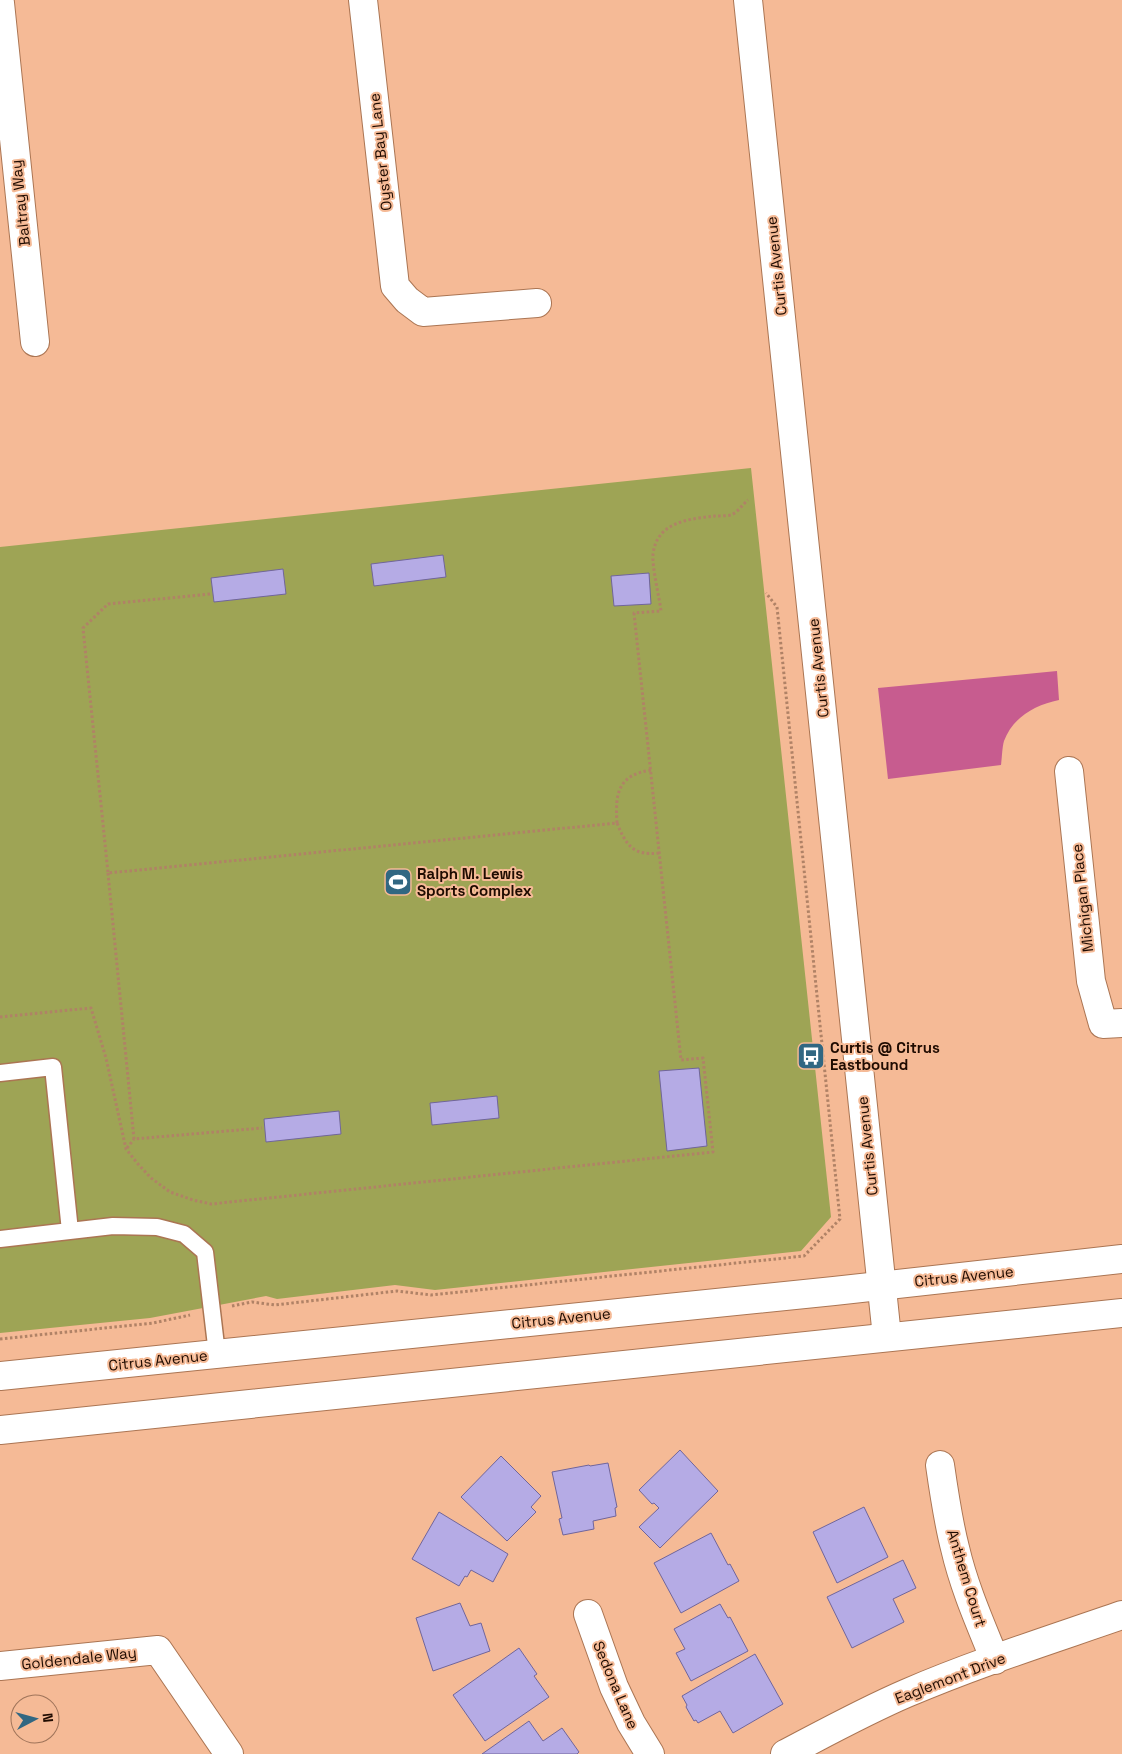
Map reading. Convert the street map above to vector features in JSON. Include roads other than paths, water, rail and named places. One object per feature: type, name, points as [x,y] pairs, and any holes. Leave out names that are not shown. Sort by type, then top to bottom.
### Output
[{"type":"street","name":"Oyster Bay Lane","points":[[363,0],[395,286],[406,300],[423,312],[537,303]]},
{"type":"street","name":"Curtis Avenue","points":[[748,0],[887,1337]]},
{"type":"street","name":"Baltray Way","points":[[0,3],[6,123],[35,342]]},
{"type":"street","name":"Michigan Place","points":[[1069,771],[1091,981],[1112,1024]]},
{"type":"street","name":"Citrus Avenue","points":[[0,1376],[882,1286],[1122,1259]]},
{"type":"street","points":[[0,1430],[1122,1313]]},
{"type":"street","name":"Anthem Court","points":[[940,1465],[955,1549],[966,1587],[994,1660]]},
{"type":"street","name":"Sedona Lane","points":[[588,1614],[614,1687],[630,1723],[650,1754]]},
{"type":"street","name":"Eaglemont Drive","points":[[784,1754],[867,1711],[950,1676],[1122,1615]]},
{"type":"street","name":"Goldendale Way","points":[[0,1666],[158,1650],[229,1754]]},
{"type":"lane","points":[[0,1073],[54,1067],[70,1231]]},
{"type":"lane","points":[[0,1239],[113,1226],[158,1227],[184,1234],[205,1252],[217,1354]]},
{"type":"place","name":"Ralph M. Lewis Sports Complex","points":[[398,882]]},
{"type":"place","name":"Curtis @ Citrus Eastbound","points":[[811,1056]]}]
